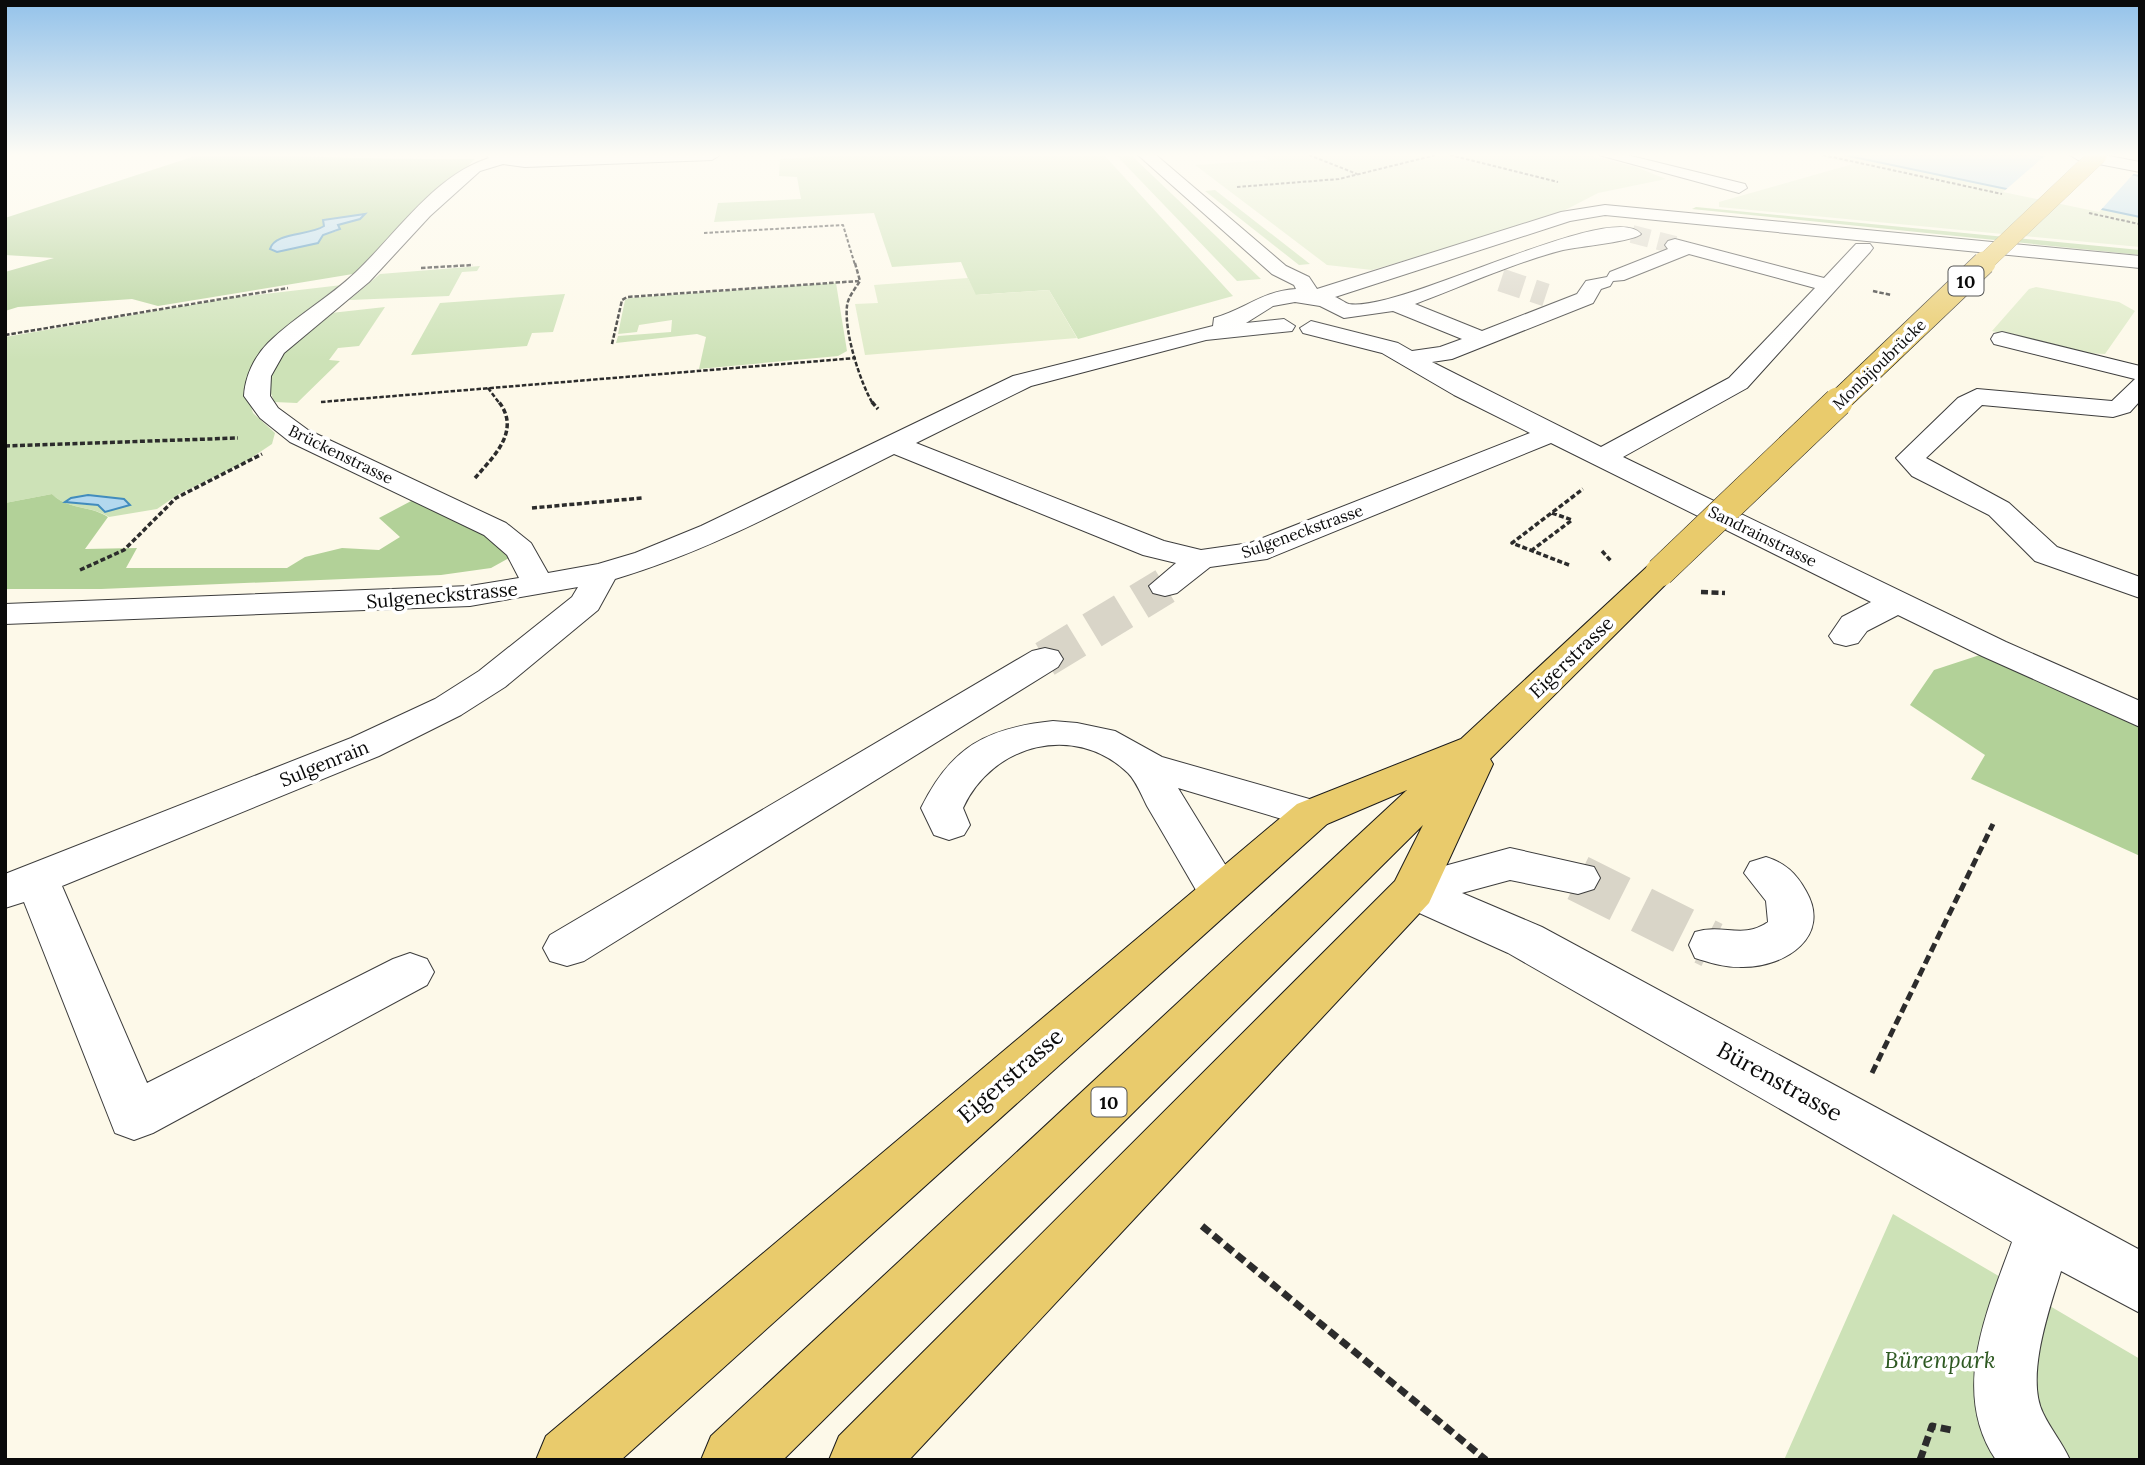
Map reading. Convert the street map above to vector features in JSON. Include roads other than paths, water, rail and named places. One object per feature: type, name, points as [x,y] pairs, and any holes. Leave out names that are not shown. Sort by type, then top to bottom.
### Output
[{"type":"main road","name":"Monbijoubrücke","points":[[1660,572],[2026,223]]},
{"type":"main road","name":"Eigerstrasse","points":[[735,1460],[1660,572]]},
{"type":"main road","name":"Eigerstrasse","points":[[570,1460],[1312,814],[1483,743]]},
{"type":"main road","name":"Eigerstrasse","points":[[863,1460],[1413,891],[1483,743]]},
{"type":"street","name":"Brückenstrasse","points":[[413,223],[362,278],[290,336],[265,364],[259,376],[257,396],[269,413],[292,436],[495,529],[513,542],[539,585]]},
{"type":"street","name":"Sandrainstrasse","points":[[1224,223],[1279,270],[1298,278],[1399,353],[1463,390],[1897,602],[2140,715]]},
{"type":"street","points":[[1316,293],[1550,223]]},
{"type":"street","points":[[1761,223],[2140,262]]},
{"type":"street","points":[[1311,328],[1338,323],[1344,313],[1395,304],[1562,244],[1583,244],[1616,233],[1632,234]]},
{"type":"street","points":[[1399,353],[1444,354],[1585,298],[1593,285],[1681,247],[1829,285]]},
{"type":"street","points":[[1603,457],[1738,383],[1863,248]]},
{"type":"street","points":[[1279,270],[1264,304],[1263,319],[1284,326]]},
{"type":"street","points":[[1480,274],[1501,280]]},
{"type":"street","name":"Sulgeneckstrasse","points":[[1205,333],[1264,304],[1316,293]]},
{"type":"street","points":[[1546,295],[1573,303]]},
{"type":"street","points":[[1395,304],[1482,339]]},
{"type":"street","name":"Sulgeneckstrasse","points":[[5,614],[470,596],[602,573],[646,560],[712,532],[1022,381],[1205,333],[1284,326],[1311,328]]},
{"type":"street","name":"Sandrainstrasse","points":[[1311,328],[1399,353]]},
{"type":"street","points":[[2002,339],[2140,373]]},
{"type":"street","points":[[2140,385],[2122,407],[2113,409],[1977,397],[1967,403],[1910,458],[1922,470],[1999,509],[2046,554],[2140,588]]},
{"type":"street","name":"Sulgeneckstrasse","points":[[891,443],[1154,548],[1200,558],[1256,552],[1553,433]]},
{"type":"street","points":[[1166,586],[1200,558]]},
{"type":"street","name":"Sulgenrain","points":[[21,885],[365,747],[448,706],[492,679],[586,603],[602,573]]},
{"type":"street","points":[[1846,636],[1854,624],[1897,602]]},
{"type":"street","points":[[567,948],[1045,659]]},
{"type":"street","points":[[949,825],[942,808],[950,785],[974,760],[1005,743],[1038,734],[1071,733],[1105,741],[1143,764],[1312,814]]},
{"type":"street","points":[[1143,764],[1220,892]]},
{"type":"street","points":[[1413,891],[1510,864],[1548,869],[1578,878]]},
{"type":"street","points":[[1712,945],[1727,949],[1758,950],[1772,945],[1789,931],[1793,908],[1789,897],[1766,873]]},
{"type":"street","points":[[21,885],[134,1116],[410,972]]},
{"type":"street","name":"Bürenstrasse","points":[[1413,891],[1525,940],[2140,1283]]},
{"type":"street","points":[[2036,1460],[2015,1430],[2004,1391],[2014,1323],[2045,1230]]},
{"type":"water","points":[[324,223],[344,223],[338,225],[340,229],[323,235],[318,243],[277,252],[270,249],[285,237],[324,226]]},
{"type":"water","points":[[88,495],[124,499],[130,505],[105,512],[98,505],[65,502]]},
{"type":"tunnel","points":[[1632,234],[1675,245]]},
{"type":"tunnel","points":[[1501,280],[1546,295]]},
{"type":"tunnel","points":[[1045,659],[1165,586]]},
{"type":"tunnel","points":[[1578,878],[1712,945]]},
{"type":"park label","name":"Bürenpark","points":[[1940,1359]]}]
